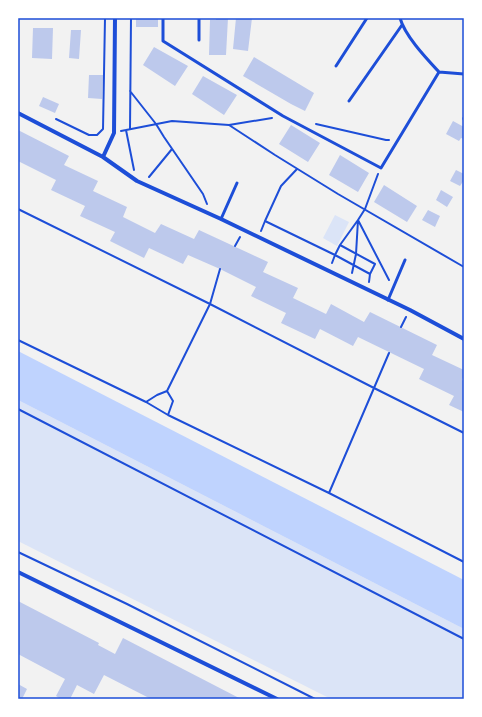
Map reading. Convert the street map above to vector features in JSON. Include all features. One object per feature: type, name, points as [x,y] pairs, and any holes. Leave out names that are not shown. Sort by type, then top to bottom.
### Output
[{"type":"street","points":[[103,157],[114,133],[115,18]]},
{"type":"street","points":[[18,113],[103,157],[137,181],[222,219],[410,310],[464,339]]},
{"type":"street","points":[[18,572],[277,699]]},
{"type":"lane","points":[[163,18],[164,41],[283,116],[381,168],[439,72]]},
{"type":"lane","points":[[199,18],[199,40]]},
{"type":"lane","points":[[336,66],[367,18]]},
{"type":"lane","points":[[400,18],[402,25],[421,53],[439,72],[464,74]]},
{"type":"lane","points":[[349,101],[402,25]]},
{"type":"lane","points":[[222,219],[237,184]]},
{"type":"lane","points":[[388,300],[405,260]]},
{"type":"path","points":[[56,119],[89,135],[97,135],[103,129],[105,18]]},
{"type":"path","points":[[130,129],[131,18]]},
{"type":"path","points":[[130,91],[156,124],[203,194],[211,215]]},
{"type":"path","points":[[114,133],[172,120],[229,125],[283,116]]},
{"type":"path","points":[[312,123],[386,140],[400,137]]},
{"type":"path","points":[[229,125],[297,169],[464,267]]},
{"type":"path","points":[[126,130],[137,181]]},
{"type":"path","points":[[144,184],[172,149]]},
{"type":"path","points":[[336,255],[340,245],[365,209],[381,168]]},
{"type":"path","points":[[258,237],[281,186],[297,169]]},
{"type":"path","points":[[18,209],[210,304],[464,433]]},
{"type":"path","points":[[350,282],[356,254],[358,220]]},
{"type":"path","points":[[358,220],[393,288]]},
{"type":"path","points":[[264,221],[336,255],[370,274],[375,264],[340,245]]},
{"type":"path","points":[[234,246],[244,230]]},
{"type":"path","points":[[146,402],[157,394],[167,391],[210,304],[220,269]]},
{"type":"path","points":[[401,327],[410,310]]},
{"type":"path","points":[[18,340],[329,493],[464,562]]},
{"type":"path","points":[[329,493],[389,353]]},
{"type":"path","points":[[167,391],[173,401],[168,415]]},
{"type":"path","points":[[18,409],[464,639]]},
{"type":"path","points":[[18,552],[134,607],[315,699]]},
{"type":"shaded area","points":[[335,215],[349,222],[337,246],[323,238]]},
{"type":"shaded area","points":[[18,400],[464,629],[464,699],[331,699],[18,541]]},
{"type":"water","points":[[18,351],[464,580],[464,629],[18,400]]},
{"type":"building","points":[[136,18],[158,18],[158,27],[136,27]]},
{"type":"building","points":[[216,18],[228,18],[226,55],[209,55],[210,20],[216,20]]},
{"type":"building","points":[[236,18],[252,18],[248,51],[233,49]]},
{"type":"building","points":[[33,28],[53,28],[52,59],[32,58]]},
{"type":"building","points":[[71,30],[81,30],[79,59],[69,58]]},
{"type":"building","points":[[154,47],[188,66],[175,86],[143,65]]},
{"type":"building","points":[[254,57],[314,93],[305,111],[243,76]]},
{"type":"building","points":[[89,75],[103,75],[102,99],[88,98]]},
{"type":"building","points":[[203,76],[237,95],[224,115],[192,94]]},
{"type":"building","points":[[43,97],[59,104],[55,113],[39,106]]},
{"type":"building","points":[[453,121],[464,127],[464,139],[461,138],[459,141],[446,134]]},
{"type":"building","points":[[291,125],[320,143],[308,162],[279,144]]},
{"type":"building","points":[[18,130],[69,156],[64,165],[98,181],[93,191],[127,207],[123,217],[155,233],[161,224],[194,239],[199,230],[268,262],[263,272],[298,288],[293,298],[326,314],[331,304],[364,322],[370,312],[437,345],[432,355],[464,370],[462,380],[464,381],[464,412],[449,405],[454,396],[419,379],[424,369],[358,337],[353,346],[320,329],[315,339],[281,323],[286,313],[251,296],[256,287],[220,269],[188,255],[183,264],[149,248],[144,258],[110,241],[115,232],[80,216],[85,206],[51,190],[56,180],[18,161]]},
{"type":"building","points":[[340,155],[369,173],[358,192],[329,175]]},
{"type":"building","points":[[456,170],[464,174],[464,180],[460,186],[450,181]]},
{"type":"building","points":[[384,185],[417,206],[407,222],[374,202]]},
{"type":"building","points":[[441,190],[453,197],[447,207],[436,200]]},
{"type":"building","points":[[428,210],[440,216],[435,227],[422,220]]},
{"type":"building","points":[[18,601],[99,643],[98,645],[115,654],[123,638],[241,699],[151,699],[104,675],[94,694],[77,685],[70,699],[61,699],[56,696],[65,679],[18,654]]},
{"type":"building","points":[[18,684],[27,689],[22,699],[18,699]]}]
